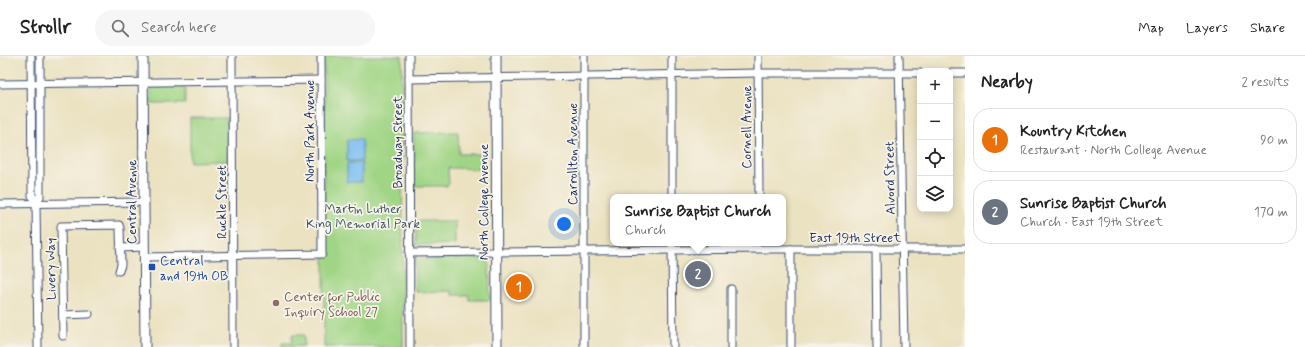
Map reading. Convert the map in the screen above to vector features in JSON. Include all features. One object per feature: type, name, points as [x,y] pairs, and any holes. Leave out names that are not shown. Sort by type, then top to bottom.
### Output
[{"type":"main road","name":"Central Avenue","points":[[143,56],[145,347]]},
{"type":"main road","name":"North College Avenue","points":[[496,56],[497,347]]},
{"type":"street","points":[[31,56],[32,196],[36,202],[38,347]]},
{"type":"street","points":[[36,202],[40,197],[40,56]]},
{"type":"street","name":"Ruckle Street","points":[[232,56],[233,347]]},
{"type":"street","name":"North Park Avenue","points":[[233,256],[322,254],[321,56]]},
{"type":"street","name":"Broadway Street","points":[[408,56],[410,347]]},
{"type":"street","name":"Carrollton Avenue","points":[[584,56],[584,347]]},
{"type":"street","points":[[672,56],[672,194]]},
{"type":"street","name":"Cornell Avenue","points":[[758,56],[759,194]]},
{"type":"street","name":"Alvord Street","points":[[899,56],[904,347]]},
{"type":"street","points":[[409,79],[758,73],[917,73]]},
{"type":"street","points":[[953,73],[965,73]]},
{"type":"street","points":[[0,84],[143,81],[321,80]]},
{"type":"street","points":[[0,204],[36,202],[143,202]]},
{"type":"street","name":"Livery Way","points":[[63,336],[61,226],[119,225],[120,248]]},
{"type":"street","name":"East 19th Street","points":[[409,253],[584,251],[672,247],[759,246],[791,249],[965,249]]},
{"type":"street","points":[[119,271],[121,265],[120,248],[144,247]]},
{"type":"street","points":[[672,247],[673,347]]},
{"type":"street","points":[[876,248],[878,347]]},
{"type":"street","points":[[791,249],[791,347]]},
{"type":"street","points":[[144,257],[233,256]]},
{"type":"street","points":[[731,289],[731,347]]},
{"type":"street","name":"Livery Way","points":[[63,315],[89,314]]},
{"type":"green space","name":"Martin Luther King Memorial Park","points":[[324,56],[402,56],[403,347],[324,347]]},
{"type":"green space","points":[[152,86],[185,86],[185,104],[151,104]]},
{"type":"green space","points":[[190,118],[228,118],[228,161],[190,162]]},
{"type":"green space","points":[[458,132],[459,154],[481,154],[481,169],[448,168],[449,184],[447,186],[416,186],[414,182],[414,133]]},
{"type":"green space","points":[[416,221],[455,221],[455,244],[416,245]]},
{"type":"green space","points":[[489,258],[490,300],[469,300],[469,295],[452,295],[452,291],[415,292],[415,259]]},
{"type":"green space","points":[[292,335],[304,335],[304,346],[282,347],[282,343],[292,343]]},
{"type":"water","points":[[362,139],[362,161],[347,161],[347,140]]},
{"type":"water","points":[[347,163],[362,163],[362,182],[347,182]]},
{"type":"place","name":"Central and 19th OB","points":[[152,267]]},
{"type":"place","name":"Sunrise Baptist Church","points":[[698,274]]},
{"type":"place","name":"Kountry Kitchen","points":[[519,287]]},
{"type":"place","name":"Center for Public Inquiry School 27","points":[[276,303]]}]
